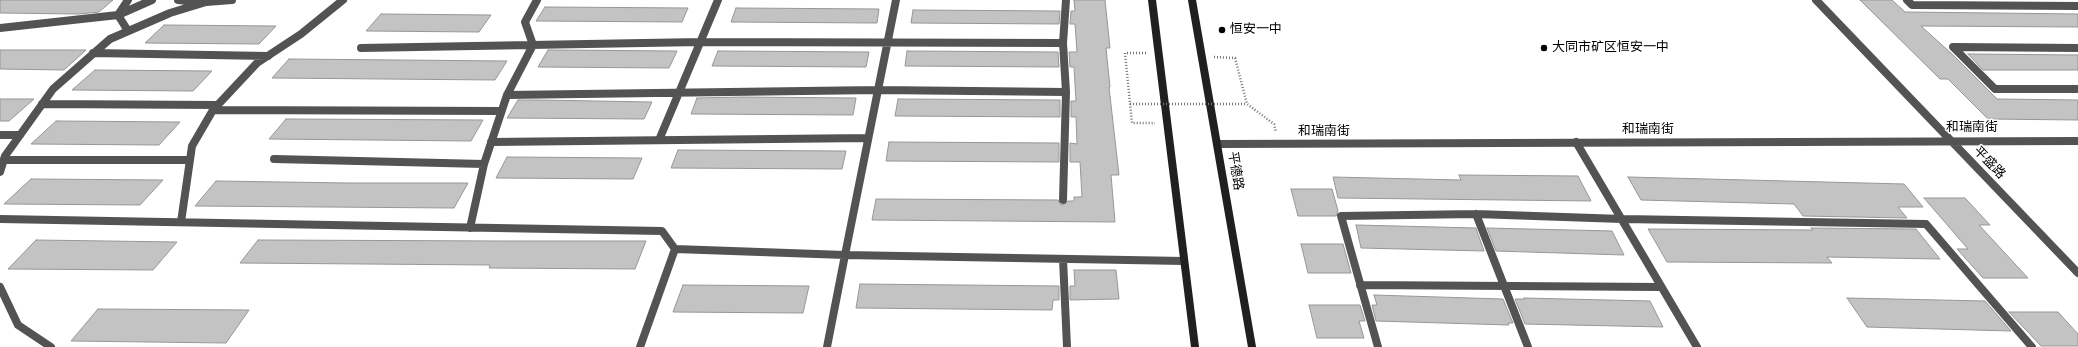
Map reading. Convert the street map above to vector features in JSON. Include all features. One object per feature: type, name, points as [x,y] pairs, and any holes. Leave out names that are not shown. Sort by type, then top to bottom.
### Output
[{"type":"main road","points":[[1152,0],[1195,347]]},
{"type":"main road","name":"平德路","points":[[1192,0],[1252,347]]},
{"type":"street","points":[[118,15],[128,0]]},
{"type":"street","points":[[0,28],[118,15],[152,0]]},
{"type":"street","points":[[178,0],[232,0]]},
{"type":"street","points":[[181,222],[192,146],[216,107],[257,63],[301,34],[343,0]]},
{"type":"street","points":[[470,228],[484,164],[501,112],[507,95],[533,45],[525,22],[537,0]]},
{"type":"street","points":[[660,140],[718,0]]},
{"type":"street","points":[[827,347],[896,0]]},
{"type":"street","points":[[1063,200],[1066,92],[1063,43],[1066,0]]},
{"type":"street","name":"平盛路","points":[[1816,0],[2078,273]]},
{"type":"street","points":[[1907,0],[1912,5],[2078,6]]},
{"type":"street","points":[[0,172],[4,160],[53,89],[110,38],[170,13],[207,1]]},
{"type":"street","points":[[118,15],[128,31]]},
{"type":"street","points":[[361,48],[700,42],[1063,43]]},
{"type":"street","points":[[2078,48],[1953,47],[1995,89],[2078,89]]},
{"type":"street","points":[[93,53],[268,56]]},
{"type":"street","points":[[507,95],[878,90],[1066,92]]},
{"type":"street","points":[[42,104],[501,112]]},
{"type":"street","points":[[0,135],[20,135]]},
{"type":"street","points":[[491,142],[868,138]]},
{"type":"street","name":"和瑞南街","points":[[1218,144],[1951,140],[2078,141]]},
{"type":"street","points":[[1576,142],[1697,347]]},
{"type":"street","points":[[274,159],[484,164]]},
{"type":"street","points":[[4,160],[190,160]]},
{"type":"street","points":[[1476,214],[1528,347]]},
{"type":"street","points":[[1378,347],[1341,216],[1476,214],[1622,219],[1926,224],[2032,347]]},
{"type":"street","points":[[0,219],[662,231],[676,249]]},
{"type":"street","points":[[676,249],[845,255],[1184,261]]},
{"type":"street","points":[[640,347],[676,249]]},
{"type":"street","points":[[1063,259],[1067,347]]},
{"type":"street","points":[[1360,285],[1661,286]]},
{"type":"street","points":[[0,287],[18,325],[51,347]]},
{"type":"path","points":[[1159,54],[1125,53],[1132,124],[1167,123]]},
{"type":"path","points":[[1202,57],[1236,58],[1247,104]]},
{"type":"path","points":[[1130,104],[1247,104],[1274,124]]},
{"type":"building","points":[[0,0],[113,0],[99,12],[79,14],[0,13]]},
{"type":"building","points":[[1074,0],[1105,0],[1110,48],[1106,48],[1109,87],[1119,175],[1111,175],[1115,222],[872,220],[876,199],[1058,200],[1060,204],[1063,205],[1068,201],[1074,201],[1074,197],[1082,197],[1080,162],[1070,162],[1070,143],[1077,144],[1076,117],[1071,117],[1071,101],[1076,101],[1074,67],[1070,67],[1069,52],[1077,52],[1075,24],[1070,24],[1071,11],[1075,11]]},
{"type":"building","points":[[1860,0],[1892,0],[1905,12],[2078,14],[2078,27],[1921,26],[1952,54],[1997,99],[2078,100],[2078,120],[1988,119],[1948,79],[1940,79]]},
{"type":"building","points":[[545,7],[688,8],[682,22],[536,21]]},
{"type":"building","points":[[736,8],[879,9],[877,23],[731,22]]},
{"type":"building","points":[[913,10],[1060,11],[1059,24],[911,23]]},
{"type":"building","points":[[381,14],[491,15],[479,32],[366,31]]},
{"type":"building","points":[[164,25],[276,26],[259,44],[145,43]]},
{"type":"building","points":[[0,50],[86,50],[64,70],[0,69]]},
{"type":"building","points":[[548,50],[677,51],[669,68],[538,67]]},
{"type":"building","points":[[718,51],[869,52],[866,67],[712,66]]},
{"type":"building","points":[[907,51],[1058,52],[1059,67],[905,66]]},
{"type":"building","points":[[1968,54],[2078,55],[2078,70],[1983,70]]},
{"type":"building","points":[[289,59],[507,61],[495,80],[272,78]]},
{"type":"building","points":[[95,70],[212,71],[193,91],[72,90]]},
{"type":"building","points":[[697,98],[856,98],[853,115],[691,114]]},
{"type":"building","points":[[0,99],[34,99],[9,121],[0,121]]},
{"type":"building","points":[[898,99],[1060,100],[1060,117],[895,116]]},
{"type":"building","points":[[518,100],[652,102],[644,119],[507,118]]},
{"type":"building","points":[[286,119],[483,120],[471,141],[269,139]]},
{"type":"building","points":[[56,121],[180,122],[159,145],[31,144]]},
{"type":"building","points":[[889,142],[1059,143],[1059,162],[886,161]]},
{"type":"building","points":[[678,150],[846,151],[842,169],[671,168]]},
{"type":"building","points":[[507,157],[642,158],[633,179],[496,178]]},
{"type":"building","points":[[1459,175],[1578,176],[1591,201],[1338,198],[1333,177],[1461,180]]},
{"type":"building","points":[[1628,177],[1904,184],[1923,207],[1898,207],[1907,218],[1803,216],[1794,204],[1641,200]]},
{"type":"building","points":[[31,179],[163,180],[140,205],[4,204]]},
{"type":"building","points":[[216,181],[468,183],[454,208],[195,206]]},
{"type":"building","points":[[1291,189],[1332,189],[1338,211],[1336,216],[1298,216]]},
{"type":"building","points":[[1924,198],[1965,198],[1990,225],[1979,225],[2028,278],[1983,278],[1957,249],[1968,249]]},
{"type":"building","points":[[1356,225],[1476,228],[1484,251],[1361,248]]},
{"type":"building","points":[[1487,228],[1612,231],[1624,255],[1496,251]]},
{"type":"building","points":[[1811,228],[1916,229],[1940,259],[1827,257],[1832,263],[1667,262],[1648,229],[1813,230]]},
{"type":"building","points":[[36,240],[177,242],[153,270],[8,269]]},
{"type":"building","points":[[258,240],[646,241],[635,269],[489,268],[490,265],[240,263]]},
{"type":"building","points":[[1301,244],[1343,244],[1351,273],[1308,273]]},
{"type":"building","points":[[1074,270],[1116,270],[1119,299],[1070,300],[1070,286],[1075,286]]},
{"type":"building","points":[[860,284],[1059,286],[1059,300],[1053,300],[1052,310],[856,308]]},
{"type":"building","points":[[683,285],[809,286],[803,313],[673,312]]},
{"type":"building","points":[[1374,295],[1503,299],[1513,323],[1508,323],[1509,325],[1376,321],[1372,305],[1377,305]]},
{"type":"building","points":[[1524,298],[1650,301],[1663,327],[1525,324],[1515,299],[1525,299]]},
{"type":"building","points":[[1847,298],[1985,301],[2011,331],[1867,327]]},
{"type":"building","points":[[1309,305],[1360,305],[1365,321],[1359,321],[1364,338],[1317,338]]},
{"type":"building","points":[[98,309],[249,310],[226,343],[71,341]]},
{"type":"building","points":[[2009,312],[2058,312],[2078,334],[2078,346],[2041,346]]},
{"type":"place","name":"恒安一中","points":[[1222,30]]},
{"type":"place","name":"大同市矿区恒安一中","points":[[1544,48]]}]
